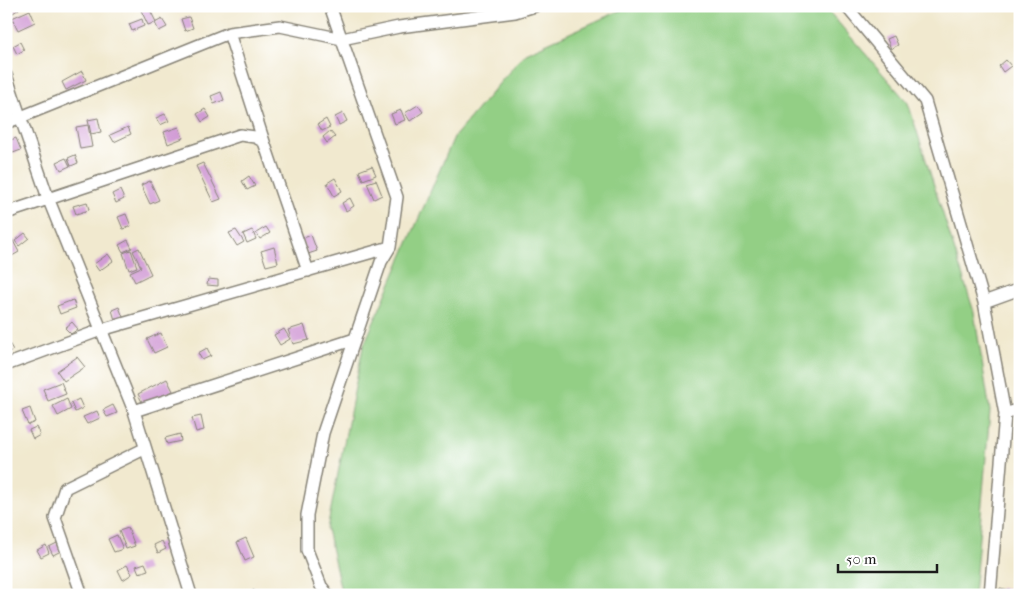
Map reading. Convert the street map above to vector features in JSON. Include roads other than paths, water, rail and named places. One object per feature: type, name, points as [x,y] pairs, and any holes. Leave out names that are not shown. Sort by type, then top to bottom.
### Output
[{"type":"street","points":[[328,595],[321,586],[307,550],[307,515],[323,433],[381,262],[390,247],[397,197],[330,6]]},
{"type":"street","points":[[6,123],[229,33],[280,26],[342,39],[399,27],[515,12],[536,6]]},
{"type":"street","points":[[846,6],[925,101],[984,302],[1005,414],[990,595]]},
{"type":"street","points":[[229,33],[308,270]]},
{"type":"street","points":[[6,75],[22,117],[48,198],[134,411],[144,449],[191,595]]},
{"type":"street","points":[[6,213],[240,134],[255,137],[264,142]]},
{"type":"street","points":[[6,365],[101,330],[390,247]]},
{"type":"street","points":[[984,302],[1020,289]]},
{"type":"street","points":[[134,411],[355,339]]},
{"type":"street","points":[[1005,414],[1020,409]]},
{"type":"street","points":[[82,595],[55,518],[64,488],[144,449]]}]
